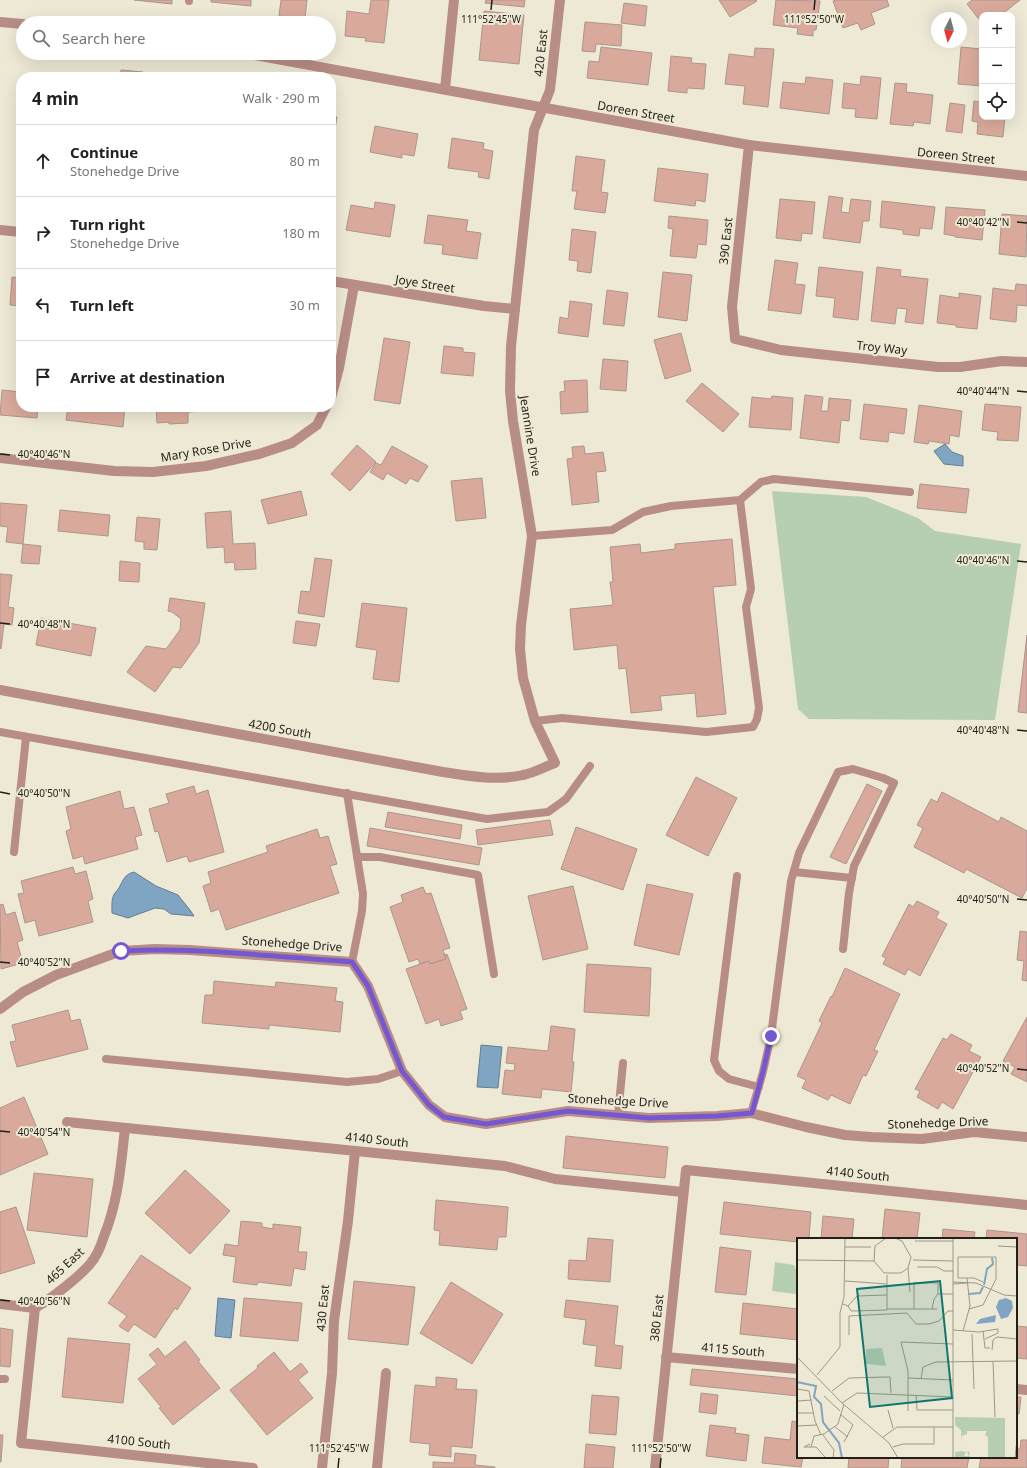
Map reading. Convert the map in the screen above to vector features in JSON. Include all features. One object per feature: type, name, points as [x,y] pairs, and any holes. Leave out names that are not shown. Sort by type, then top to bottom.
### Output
[{"type":"street","points":[[445,89],[454,0]]},
{"type":"street","name":"420 East","points":[[543,108],[550,90],[560,0]]},
{"type":"street","points":[[0,22],[16,23]]},
{"type":"street","name":"Doreen Street","points":[[282,60],[748,145],[1027,176]]},
{"type":"street","name":"Jeannine Drive","points":[[543,108],[534,130],[511,346],[510,391],[513,421],[532,536],[521,625],[520,649],[523,678],[535,721],[555,763]]},
{"type":"street","name":"390 East","points":[[735,339],[732,307],[748,145]]},
{"type":"street","points":[[0,230],[16,232]]},
{"type":"street","name":"Joye Street","points":[[336,282],[484,306],[516,309]]},
{"type":"street","points":[[336,381],[340,368],[354,285]]},
{"type":"street","name":"Troy Way","points":[[735,339],[780,350],[938,367],[960,367],[1002,361],[1027,362]]},
{"type":"street","name":"Mary Rose Drive","points":[[0,458],[114,471],[153,472],[206,466],[259,454],[292,443],[317,424],[323,412]]},
{"type":"street","name":"4200 South","points":[[0,690],[462,775],[499,778],[523,775],[555,763]]},
{"type":"street","name":"Stonehedge Drive","points":[[0,1009],[22,992],[56,975],[121,951],[155,949],[190,950],[352,962],[368,986],[402,1071],[429,1105],[444,1117],[486,1124],[568,1111],[649,1118],[717,1116],[752,1113],[845,1135],[922,1139],[974,1132],[1027,1137]]},
{"type":"street","name":"4140 South","points":[[67,1122],[504,1166],[555,1179],[684,1192]]},
{"type":"street","name":"465 East","points":[[35,1308],[46,1302],[79,1274],[90,1264],[99,1251],[111,1221],[118,1190],[126,1128]]},
{"type":"street","name":"430 East","points":[[322,1468],[332,1373],[334,1321],[348,1221],[355,1151]]},
{"type":"street","name":"4140 South","points":[[686,1170],[1027,1205]]},
{"type":"street","name":"380 East","points":[[655,1468],[686,1170]]},
{"type":"street","points":[[0,1304],[35,1308]]},
{"type":"street","name":"4100 South","points":[[35,1308],[21,1442],[253,1468]]},
{"type":"street","name":"4115 South","points":[[666,1357],[797,1369]]},
{"type":"street","points":[[377,1468],[386,1373]]},
{"type":"street","points":[[1017,1388],[1027,1390]]},
{"type":"lane","points":[[532,536],[612,530],[643,512],[671,506],[740,500],[761,482],[774,479],[910,492]]},
{"type":"lane","points":[[535,721],[562,718],[706,732],[753,727],[757,719],[759,708],[746,607],[751,589],[740,500]]},
{"type":"lane","points":[[0,732],[487,819],[548,812],[566,799],[590,766]]},
{"type":"lane","points":[[14,852],[26,737]]},
{"type":"lane","points":[[752,1113],[771,1036],[791,881],[799,853],[838,772],[853,769],[894,783],[854,866],[843,949]]},
{"type":"lane","points":[[347,794],[363,900],[352,962]]},
{"type":"lane","points":[[357,857],[380,857],[478,874],[494,974]]},
{"type":"lane","points":[[794,872],[852,878]]},
{"type":"lane","points":[[737,876],[714,1060],[719,1071],[729,1079],[759,1087]]},
{"type":"lane","points":[[106,1059],[347,1082],[378,1079],[402,1071]]},
{"type":"lane","points":[[618,1115],[623,1063]]},
{"type":"green space","points":[[772,491],[866,497],[918,518],[935,531],[1021,544],[995,720],[809,719],[798,709]]},
{"type":"green space","points":[[775,1262],[794,1265],[797,1272],[796,1294],[772,1291]]},
{"type":"water","points":[[945,444],[952,452],[963,456],[963,466],[944,464],[934,451]]},
{"type":"water","points":[[134,872],[156,886],[178,895],[194,916],[171,914],[164,909],[155,908],[128,918],[112,913],[112,903],[115,892],[119,889],[128,874]]},
{"type":"water","points":[[481,1045],[502,1047],[498,1088],[477,1087]]},
{"type":"water","points":[[218,1298],[235,1300],[231,1338],[215,1336]]},
{"type":"building","points":[[134,0],[172,0],[172,4]]},
{"type":"building","points":[[211,0],[251,0],[251,6],[211,2]]},
{"type":"building","points":[[281,0],[307,0],[305,16],[279,16]]},
{"type":"building","points":[[371,0],[389,0],[384,43],[365,41],[366,38],[345,36],[347,11],[369,14]]},
{"type":"building","points":[[486,0],[525,0],[524,7],[485,3]]},
{"type":"building","points":[[719,0],[756,0],[757,1],[730,17]]},
{"type":"building","points":[[776,0],[820,1],[816,30],[813,30],[813,36],[797,34],[798,28],[773,25]]},
{"type":"building","points":[[887,0],[889,6],[871,13],[875,24],[861,30],[858,23],[843,28],[833,1]]},
{"type":"building","points":[[972,0],[1020,0],[1005,12],[979,12],[979,19],[967,4]]},
{"type":"building","points":[[624,3],[647,6],[645,26],[621,23]]},
{"type":"building","points":[[484,11],[524,15],[519,64],[479,60]]},
{"type":"building","points":[[585,22],[622,25],[621,46],[596,44],[595,52],[582,51]]},
{"type":"building","points":[[601,47],[652,53],[648,85],[587,78],[589,61],[599,62]]},
{"type":"building","points":[[755,48],[774,49],[768,107],[743,104],[745,86],[725,84],[729,54],[754,57]]},
{"type":"building","points":[[961,48],[979,49],[979,86],[958,84]]},
{"type":"building","points":[[671,56],[692,58],[691,63],[706,64],[704,89],[687,88],[687,93],[668,91]]},
{"type":"building","points":[[121,70],[143,72],[121,72]]},
{"type":"building","points":[[861,76],[881,78],[877,119],[855,117],[856,109],[842,108],[844,83],[860,85]]},
{"type":"building","points":[[806,77],[833,80],[829,114],[780,108],[783,82],[805,84]]},
{"type":"building","points":[[895,83],[907,84],[906,92],[933,95],[930,124],[914,122],[913,126],[890,124]]},
{"type":"building","points":[[974,101],[979,102],[979,120],[1005,120],[1003,137],[977,134],[978,122],[972,121]]},
{"type":"building","points":[[950,103],[965,105],[962,133],[946,131]]},
{"type":"building","points":[[375,126],[418,134],[414,156],[402,154],[402,158],[370,152]]},
{"type":"building","points":[[452,138],[484,143],[483,149],[493,151],[489,179],[478,177],[479,172],[448,168]]},
{"type":"building","points":[[576,156],[605,160],[601,192],[608,193],[605,213],[574,209],[577,191],[572,191]]},
{"type":"building","points":[[658,168],[708,174],[705,202],[696,200],[695,206],[654,201]]},
{"type":"building","points":[[829,196],[843,198],[841,212],[849,213],[851,199],[871,201],[869,221],[863,221],[860,243],[823,238]]},
{"type":"building","points":[[780,199],[815,202],[812,234],[802,233],[801,241],[776,238]]},
{"type":"building","points":[[882,201],[935,207],[932,229],[920,228],[919,236],[903,234],[903,230],[880,227]]},
{"type":"building","points":[[375,202],[395,205],[390,237],[346,230],[351,205],[374,209]]},
{"type":"building","points":[[946,207],[985,210],[982,240],[955,237],[944,234]]},
{"type":"building","points":[[1002,214],[1027,216],[1026,257],[999,254]]},
{"type":"building","points":[[428,215],[468,220],[466,231],[481,233],[477,259],[442,254],[443,245],[424,243]]},
{"type":"building","points":[[669,216],[708,220],[706,245],[698,244],[696,258],[670,256],[673,229],[668,228]]},
{"type":"building","points":[[572,229],[596,232],[591,273],[577,271],[578,261],[569,260]]},
{"type":"building","points":[[775,260],[798,263],[795,284],[805,285],[801,314],[768,310]]},
{"type":"building","points":[[819,267],[863,272],[858,320],[833,317],[835,298],[816,296]]},
{"type":"building","points":[[877,267],[901,270],[900,276],[928,279],[923,324],[905,322],[907,309],[897,308],[895,324],[871,321]]},
{"type":"building","points":[[663,272],[692,275],[687,321],[658,317]]},
{"type":"building","points":[[12,277],[16,277],[16,306],[10,305]]},
{"type":"building","points":[[1016,284],[1027,285],[1027,306],[1017,305],[1016,322],[990,319],[993,288],[1015,291]]},
{"type":"building","points":[[607,290],[628,293],[624,326],[603,324]]},
{"type":"building","points":[[959,293],[981,296],[977,329],[937,323],[940,295],[959,298]]},
{"type":"building","points":[[570,301],[592,304],[588,337],[558,333],[560,317],[568,319]]},
{"type":"building","points":[[681,333],[691,371],[665,379],[654,340]]},
{"type":"building","points":[[384,338],[410,342],[400,404],[374,400]]},
{"type":"building","points":[[444,346],[463,348],[463,352],[475,353],[473,376],[441,373]]},
{"type":"building","points":[[603,359],[628,361],[626,391],[600,389]]},
{"type":"building","points":[[587,380],[588,412],[561,414],[560,392],[565,391],[564,381]]},
{"type":"building","points":[[702,383],[739,414],[723,432],[686,401]]},
{"type":"building","points":[[2,390],[16,391],[16,412],[38,412],[37,418],[0,415]]},
{"type":"building","points":[[805,395],[823,397],[821,411],[828,411],[829,398],[851,400],[849,421],[841,420],[839,443],[800,438]]},
{"type":"building","points":[[772,396],[793,398],[791,430],[749,427],[752,397],[771,399]]},
{"type":"building","points":[[864,404],[907,409],[904,434],[889,432],[888,442],[860,439]]},
{"type":"building","points":[[985,404],[1021,407],[1018,441],[997,440],[998,432],[982,430]]},
{"type":"building","points":[[919,405],[962,411],[959,437],[950,435],[949,444],[929,441],[928,444],[914,442]]},
{"type":"building","points":[[67,412],[124,412],[123,427],[66,420]]},
{"type":"building","points":[[156,412],[188,412],[188,423],[157,423]]},
{"type":"building","points":[[357,445],[376,462],[350,491],[331,474]]},
{"type":"building","points":[[392,446],[428,466],[418,482],[410,478],[406,484],[387,473],[383,480],[370,472],[376,463],[381,465]]},
{"type":"building","points":[[584,446],[585,454],[603,452],[606,471],[596,472],[599,502],[572,505],[567,459],[573,458],[572,447]]},
{"type":"building","points":[[482,478],[486,518],[456,521],[451,481]]},
{"type":"building","points":[[920,484],[969,489],[966,513],[917,508]]},
{"type":"building","points":[[301,491],[307,515],[268,524],[261,500]]},
{"type":"building","points":[[0,503],[27,505],[23,544],[6,542],[8,527],[0,526]]},
{"type":"building","points":[[60,510],[110,515],[108,536],[58,531]]},
{"type":"building","points":[[231,511],[233,544],[255,543],[256,569],[235,570],[234,562],[225,563],[224,547],[207,548],[205,513]]},
{"type":"building","points":[[137,517],[160,519],[157,550],[144,549],[144,542],[135,541]]},
{"type":"building","points":[[732,539],[736,585],[713,587],[726,714],[697,717],[695,693],[660,696],[662,710],[631,713],[626,668],[619,669],[617,645],[574,650],[570,609],[613,605],[610,582],[613,582],[610,547],[640,544],[641,553],[675,549],[675,544]]},
{"type":"building","points":[[23,544],[41,546],[39,564],[21,563]]},
{"type":"building","points":[[315,558],[332,560],[324,617],[298,613],[301,591],[310,592]]},
{"type":"building","points":[[120,561],[140,563],[139,582],[119,581]]},
{"type":"building","points":[[0,574],[12,575],[8,607],[14,608],[12,625],[4,624],[1,649],[0,648]]},
{"type":"building","points":[[170,598],[205,603],[199,643],[181,668],[173,667],[155,692],[127,672],[146,646],[166,649],[180,630],[181,619],[172,612],[168,611]]},
{"type":"building","points":[[362,603],[407,608],[399,682],[373,679],[377,650],[356,647]]},
{"type":"building","points":[[41,618],[96,628],[91,656],[36,645]]},
{"type":"building","points":[[296,621],[320,624],[316,646],[293,643]]},
{"type":"building","points":[[1027,635],[1027,713],[1018,712]]},
{"type":"building","points":[[696,777],[737,798],[708,856],[666,835]]},
{"type":"building","points":[[867,784],[882,791],[846,864],[830,857]]},
{"type":"building","points":[[194,786],[196,794],[208,790],[224,852],[189,862],[187,856],[167,862],[158,831],[155,832],[149,809],[169,803],[166,794]]},
{"type":"building","points":[[120,791],[124,809],[134,807],[142,835],[135,837],[138,849],[85,864],[83,856],[73,859],[66,831],[71,829],[66,807]]},
{"type":"building","points":[[942,792],[999,822],[1001,817],[1027,831],[1027,888],[1022,898],[966,869],[964,873],[914,847],[923,828],[917,825],[931,799],[937,802]]},
{"type":"building","points":[[388,812],[462,825],[460,839],[385,827]]},
{"type":"building","points":[[550,820],[553,835],[478,845],[476,830]]},
{"type":"building","points":[[576,827],[637,849],[623,890],[561,869]]},
{"type":"building","points":[[370,828],[482,848],[479,865],[367,846]]},
{"type":"building","points":[[317,829],[320,838],[328,836],[337,864],[330,866],[339,893],[226,930],[219,909],[211,912],[203,886],[211,883],[208,872],[268,852],[266,846]]},
{"type":"building","points":[[73,867],[75,874],[86,871],[93,899],[88,901],[93,922],[39,936],[35,920],[25,923],[18,894],[24,893],[21,881]]},
{"type":"building","points":[[647,884],[693,894],[679,955],[634,945]]},
{"type":"building","points":[[573,886],[588,949],[543,960],[528,896]]},
{"type":"building","points":[[423,887],[426,894],[431,893],[450,948],[443,950],[446,959],[430,964],[429,961],[420,964],[418,959],[409,962],[390,907],[403,902],[401,895]]},
{"type":"building","points":[[917,901],[939,912],[936,918],[947,924],[920,976],[908,969],[905,975],[883,964],[886,958],[882,956],[909,904],[913,907]]},
{"type":"building","points":[[3,904],[6,915],[15,912],[23,940],[17,942],[23,963],[1,969],[0,905]]},
{"type":"building","points":[[1020,931],[1027,932],[1027,981],[1022,980],[1024,961],[1017,960]]},
{"type":"building","points":[[447,954],[467,1009],[460,1011],[463,1019],[441,1026],[439,1019],[426,1024],[406,969],[429,961],[430,964],[446,959],[445,955]]},
{"type":"building","points":[[587,964],[651,968],[649,1016],[584,1012]]},
{"type":"building","points":[[845,968],[900,994],[874,1050],[878,1051],[866,1076],[863,1075],[850,1104],[831,1095],[828,1100],[802,1088],[806,1080],[797,1076],[822,1023],[819,1021]]},
{"type":"building","points":[[214,981],[275,987],[276,982],[337,988],[335,1001],[343,1002],[340,1032],[269,1025],[269,1029],[202,1023],[205,995],[213,995]]},
{"type":"building","points":[[68,1010],[71,1021],[80,1019],[88,1049],[17,1067],[10,1042],[16,1041],[12,1025]]},
{"type":"building","points":[[1027,1017],[1027,1082],[1011,1074],[1015,1067],[1003,1061]]},
{"type":"building","points":[[551,1026],[575,1029],[571,1092],[542,1089],[541,1098],[502,1094],[505,1070],[514,1071],[515,1064],[506,1063],[508,1047],[548,1051]]},
{"type":"building","points":[[951,1034],[972,1045],[969,1051],[981,1057],[953,1109],[942,1102],[938,1109],[917,1097],[920,1091],[915,1089],[943,1038],[947,1040]]},
{"type":"building","points":[[24,1097],[48,1154],[0,1175],[0,1108]]},
{"type":"building","points":[[566,1136],[668,1147],[665,1178],[563,1168]]},
{"type":"building","points":[[185,1170],[230,1211],[190,1254],[145,1213]]},
{"type":"building","points":[[34,1173],[93,1179],[87,1237],[27,1230]]},
{"type":"building","points":[[436,1200],[508,1207],[506,1237],[498,1237],[497,1250],[439,1245],[440,1231],[434,1230]]},
{"type":"building","points":[[724,1202],[811,1212],[809,1238],[797,1238],[797,1242],[720,1234]]},
{"type":"building","points":[[16,1207],[35,1263],[0,1274],[0,1212]]},
{"type":"building","points":[[885,1209],[920,1213],[917,1238],[882,1238]]},
{"type":"building","points":[[823,1216],[854,1219],[852,1238],[821,1238]]},
{"type":"building","points":[[241,1221],[262,1223],[262,1227],[273,1229],[273,1224],[301,1227],[298,1252],[307,1252],[305,1270],[294,1268],[291,1286],[258,1282],[257,1285],[233,1282],[236,1257],[223,1255],[225,1244],[238,1246]]},
{"type":"building","points":[[943,1229],[975,1232],[974,1238],[942,1238]]},
{"type":"building","points":[[987,1230],[1027,1234],[1027,1266],[1017,1265],[1017,1238],[986,1238]]},
{"type":"building","points":[[588,1238],[613,1240],[610,1282],[568,1279],[569,1260],[586,1261]]},
{"type":"building","points":[[720,1247],[751,1251],[746,1295],[715,1292]]},
{"type":"building","points":[[141,1255],[191,1288],[177,1310],[175,1308],[155,1338],[134,1324],[128,1332],[119,1326],[127,1316],[108,1303]]},
{"type":"building","points":[[354,1281],[415,1287],[408,1345],[348,1339]]},
{"type":"building","points":[[451,1282],[503,1314],[472,1364],[420,1333]]},
{"type":"building","points":[[244,1298],[302,1303],[298,1341],[240,1336]]},
{"type":"building","points":[[566,1300],[618,1306],[614,1345],[623,1346],[621,1369],[595,1366],[597,1346],[583,1344],[586,1320],[564,1317]]},
{"type":"building","points":[[743,1303],[797,1309],[797,1340],[740,1334]]},
{"type":"building","points":[[1017,1326],[1027,1327],[1027,1359],[1017,1358]]},
{"type":"building","points":[[0,1328],[13,1330],[10,1367],[0,1366]]},
{"type":"building","points":[[68,1338],[130,1344],[123,1403],[62,1397]]},
{"type":"building","points":[[185,1341],[200,1360],[198,1361],[220,1388],[173,1425],[159,1408],[161,1407],[138,1379],[157,1364],[149,1355],[158,1348],[165,1357]]},
{"type":"building","points":[[274,1352],[290,1372],[301,1363],[308,1372],[298,1380],[313,1398],[267,1435],[230,1390],[258,1368],[257,1366]]},
{"type":"building","points":[[692,1369],[797,1379],[797,1396],[690,1385]]},
{"type":"building","points":[[436,1377],[457,1379],[456,1389],[477,1390],[472,1448],[451,1446],[451,1457],[429,1455],[430,1444],[410,1442],[415,1385],[436,1387]]},
{"type":"building","points":[[701,1393],[718,1395],[716,1414],[699,1412]]},
{"type":"building","points":[[592,1395],[619,1397],[616,1435],[589,1433]]},
{"type":"building","points":[[1017,1397],[1021,1397],[1019,1414],[1017,1414]]},
{"type":"building","points":[[792,1421],[797,1422],[797,1458],[803,1458],[801,1467],[762,1463],[765,1437],[790,1440]]},
{"type":"building","points":[[710,1425],[736,1428],[735,1433],[749,1435],[746,1461],[706,1456]]},
{"type":"building","points":[[0,1435],[3,1435],[1,1462],[0,1462]]},
{"type":"building","points":[[1021,1440],[1027,1440],[1027,1468],[979,1468],[981,1458],[1017,1458],[1017,1449],[1020,1449]]},
{"type":"building","points":[[586,1444],[615,1447],[613,1468],[584,1468]]},
{"type":"building","points":[[455,1453],[476,1455],[475,1465],[495,1468],[433,1468],[433,1462],[454,1463]]},
{"type":"building","points":[[849,1458],[889,1458],[888,1468],[848,1468]]},
{"type":"building","points":[[902,1458],[969,1458],[967,1468],[901,1468]]},
{"type":"route","points":[[121,951],[155,949],[190,950],[352,962],[368,986],[402,1071],[414,1087],[429,1105],[444,1117],[486,1124],[568,1111],[649,1118],[717,1116],[752,1113],[771,1036]]}]
